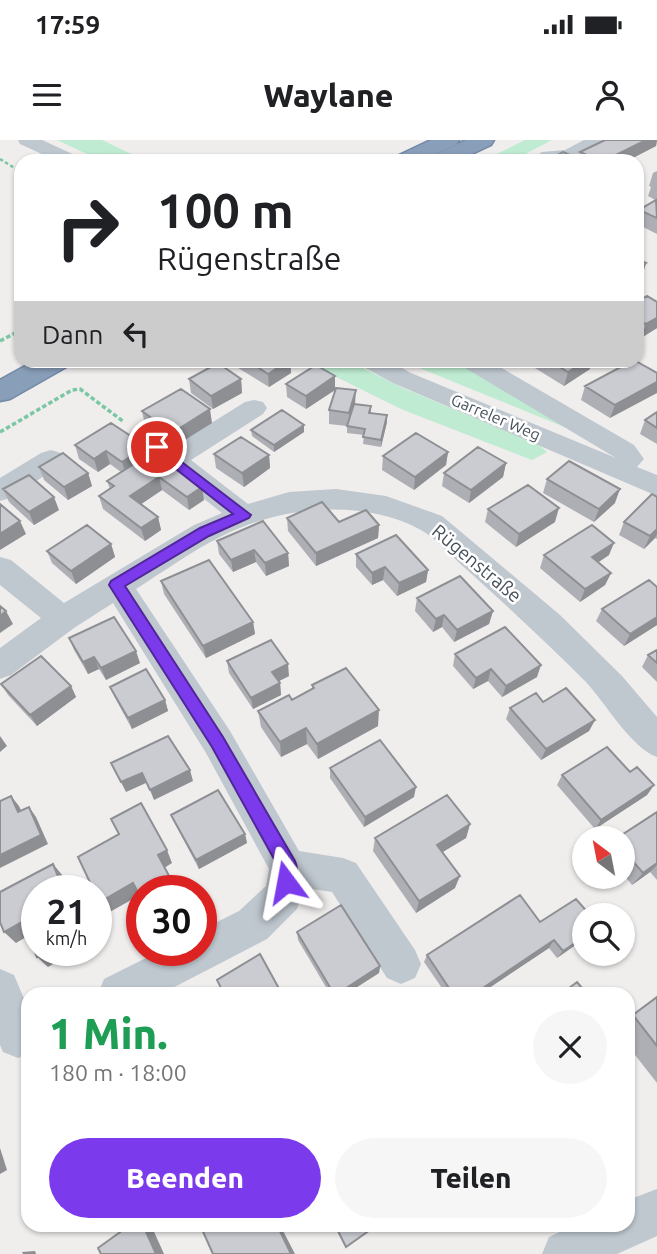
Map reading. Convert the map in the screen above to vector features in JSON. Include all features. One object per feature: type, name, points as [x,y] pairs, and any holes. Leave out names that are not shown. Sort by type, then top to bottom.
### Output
[{"type":"highway","points":[[419,154],[448,140]]},
{"type":"highway","points":[[454,154],[483,140]]},
{"type":"highway","points":[[0,392],[44,368]]},
{"type":"street","points":[[27,140],[57,154]]},
{"type":"street","points":[[571,154],[598,140]]},
{"type":"street","name":"Garreler Weg","points":[[384,368],[657,486]]},
{"type":"street","name":"Garreler Weg","points":[[483,368],[625,451],[633,461],[624,471]]},
{"type":"street","points":[[173,460],[254,408]]},
{"type":"street","points":[[141,436],[244,515]]},
{"type":"street","points":[[0,491],[51,458]]},
{"type":"street","name":"Rügenstraße","points":[[0,666],[63,619],[204,532],[244,515],[289,502],[336,499],[386,506],[432,523],[548,624],[610,686],[657,742]]},
{"type":"street","points":[[0,568],[63,619]]},
{"type":"street","points":[[117,585],[218,742],[288,867],[283,896],[253,925],[133,987]]},
{"type":"street","points":[[288,867],[343,876],[401,964]]},
{"type":"street","points":[[0,989],[15,1038]]},
{"type":"street","points":[[635,1221],[657,1212]]},
{"type":"street","points":[[566,1254],[611,1232]]},
{"type":"path","points":[[0,432],[72,390],[80,389],[141,436]]},
{"type":"green space","points":[[57,140],[102,140],[131,154],[87,154]]},
{"type":"green space","points":[[525,140],[552,140],[525,154],[497,154]]},
{"type":"green space","points":[[318,368],[363,368],[403,388],[539,445],[547,452],[532,460],[401,409]]},
{"type":"green space","points":[[420,368],[472,368],[579,433]]},
{"type":"building","points":[[605,140],[646,140],[618,154],[580,152]]},
{"type":"building","points":[[656,200],[657,218],[644,212],[644,207]]},
{"type":"building","points":[[647,296],[657,302],[657,318],[646,324],[644,298]]},
{"type":"building","points":[[644,366],[657,373],[657,382],[615,405],[585,386],[619,368],[644,368]]},
{"type":"building","points":[[209,368],[225,368],[241,379],[211,396],[189,379]]},
{"type":"building","points":[[259,368],[277,368],[268,374]]},
{"type":"building","points":[[311,368],[321,368],[335,376],[306,396],[286,384]]},
{"type":"building","points":[[336,388],[356,390],[349,413],[329,410]]},
{"type":"building","points":[[181,389],[210,409],[172,433],[142,411]]},
{"type":"building","points":[[354,404],[371,406],[369,413],[387,415],[381,440],[363,437],[365,429],[347,426]]},
{"type":"building","points":[[282,410],[304,425],[274,445],[251,430]]},
{"type":"building","points":[[657,412],[657,428],[645,420]]},
{"type":"building","points":[[111,423],[146,446],[122,462],[106,451],[94,459],[75,445]]},
{"type":"building","points":[[416,433],[448,452],[415,477],[383,456]]},
{"type":"building","points":[[241,437],[269,455],[242,473],[214,454]]},
{"type":"building","points":[[478,447],[506,463],[471,490],[444,473]]},
{"type":"building","points":[[63,453],[88,473],[64,487],[39,467]]},
{"type":"building","points":[[160,457],[202,487],[187,497],[159,477],[130,496],[158,517],[141,528],[99,496],[114,486],[107,481],[142,459],[149,464]]},
{"type":"building","points":[[569,461],[620,489],[599,509],[547,479]]},
{"type":"building","points":[[29,475],[54,497],[29,512],[3,489]]},
{"type":"building","points":[[528,485],[559,508],[519,534],[488,509]]},
{"type":"building","points":[[652,494],[657,497],[657,529],[650,536],[624,522]]},
{"type":"building","points":[[322,502],[339,522],[366,510],[379,525],[316,553],[287,518]]},
{"type":"building","points":[[0,504],[20,521],[0,534]]},
{"type":"building","points":[[263,521],[288,553],[265,563],[254,550],[231,560],[217,541]]},
{"type":"building","points":[[87,525],[111,544],[71,571],[47,551]]},
{"type":"building","points":[[592,525],[614,543],[592,557],[611,573],[585,589],[544,555]]},
{"type":"building","points":[[396,535],[428,570],[399,583],[385,567],[372,573],[356,554]]},
{"type":"building","points":[[209,560],[253,622],[203,646],[161,581]]},
{"type":"building","points":[[460,576],[493,611],[457,630],[444,615],[436,619],[417,598]]},
{"type":"building","points":[[649,580],[657,587],[657,617],[630,634],[602,609]]},
{"type":"building","points":[[114,617],[136,651],[101,668],[94,657],[83,662],[69,638]]},
{"type":"building","points":[[505,627],[541,665],[506,686],[491,669],[476,678],[455,654]]},
{"type":"building","points":[[271,640],[288,664],[272,672],[280,683],[251,698],[227,661]]},
{"type":"building","points":[[657,650],[657,663],[648,655]]},
{"type":"building","points":[[41,656],[71,686],[30,715],[1,684]]},
{"type":"building","points":[[346,668],[379,710],[317,744],[306,728],[280,742],[258,711],[289,695],[292,700],[314,688],[312,685]]},
{"type":"building","points":[[146,669],[165,700],[128,718],[110,687]]},
{"type":"building","points":[[566,688],[595,720],[546,749],[510,708],[536,693],[543,702]]},
{"type":"building","points":[[168,736],[190,770],[150,790],[142,773],[121,782],[111,763]]},
{"type":"building","points":[[380,740],[416,787],[365,817],[330,768]]},
{"type":"building","points":[[607,747],[630,772],[637,767],[654,785],[601,820],[562,775]]},
{"type":"building","points":[[218,790],[245,834],[196,860],[171,815]]},
{"type":"building","points":[[447,795],[470,824],[437,845],[460,876],[419,901],[375,838]]},
{"type":"building","points":[[11,796],[18,812],[29,807],[41,835],[0,855],[0,801]]},
{"type":"building","points":[[141,803],[167,850],[158,855],[169,875],[126,875],[126,887],[112,895],[112,875],[86,875],[78,857],[119,834],[111,819]]},
{"type":"building","points":[[657,812],[657,863],[643,873],[635,864],[635,826]]},
{"type":"building","points":[[53,864],[57,875],[32,875]]},
{"type":"building","points":[[21,881],[21,923],[4,932],[0,922],[0,892]]},
{"type":"building","points":[[520,895],[540,922],[576,899],[580,903],[572,903],[572,945],[563,951],[554,940],[484,987],[448,987],[427,955]]},
{"type":"building","points":[[341,905],[380,966],[348,987],[330,987],[297,932]]},
{"type":"building","points":[[260,954],[278,987],[220,987],[217,980]]},
{"type":"building","points":[[657,997],[657,1046],[635,1018],[635,1014]]},
{"type":"building","points":[[120,1232],[146,1232],[156,1254],[101,1254],[98,1248]]},
{"type":"building","points":[[203,1232],[280,1232],[291,1254],[213,1254]]},
{"type":"building","points":[[338,1232],[367,1232],[346,1247]]},
{"type":"route","points":[[157,447],[244,515],[204,532],[117,585],[218,742],[255,807],[288,867],[286,882]]}]
